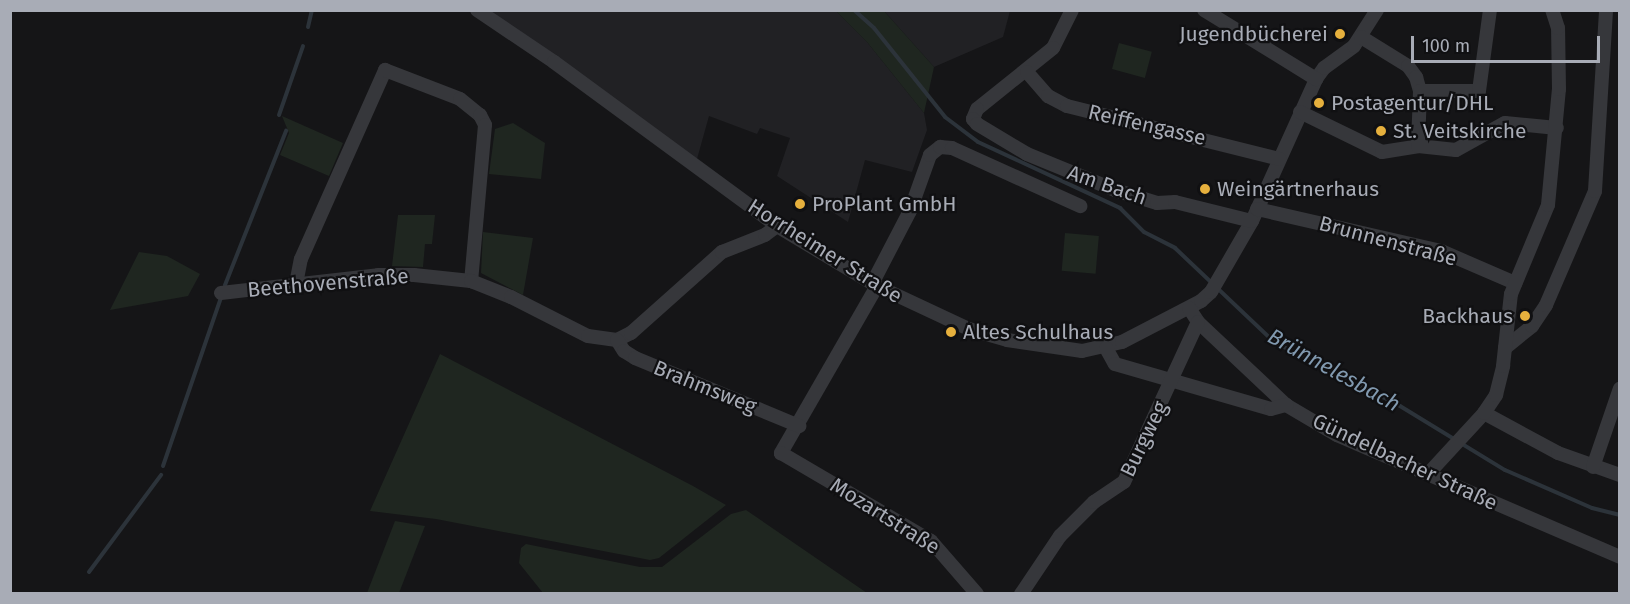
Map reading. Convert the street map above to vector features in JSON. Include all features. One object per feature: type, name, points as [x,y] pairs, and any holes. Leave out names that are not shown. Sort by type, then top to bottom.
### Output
[{"type":"street","name":"Horrheimer Straße","points":[[477,10],[554,62],[777,226],[875,284],[941,318],[1007,340],[1069,350],[1106,348],[1189,308],[1214,286],[1255,215]]},
{"type":"street","points":[[1027,72],[1053,48],[1072,10]]},
{"type":"street","points":[[1204,10],[1316,79]]},
{"type":"street","points":[[1255,215],[1316,79],[1361,37],[1377,10]]},
{"type":"street","points":[[1420,91],[1479,91],[1490,10]]},
{"type":"street","points":[[1428,474],[1484,413],[1498,387],[1515,283],[1548,206],[1557,128],[1558,43],[1552,10]]},
{"type":"street","points":[[1505,348],[1532,326],[1546,305],[1595,190],[1606,10]]},
{"type":"street","points":[[1361,37],[1408,66],[1420,91],[1418,146]]},
{"type":"street","points":[[296,284],[301,259],[386,70],[460,99],[476,110],[485,125],[471,281]]},
{"type":"street","name":"Am Bach","points":[[1027,72],[977,109],[973,119],[988,134],[1026,154],[1115,190],[1157,203],[1175,202],[1255,215]]},
{"type":"street","name":"Reiffengasse","points":[[1027,72],[1048,96],[1067,106],[1279,159]]},
{"type":"street","points":[[1300,112],[1373,150],[1418,146],[1456,150],[1505,123],[1557,128]]},
{"type":"street","points":[[799,426],[875,284],[910,211],[930,155],[940,147],[952,148],[1080,206]]},
{"type":"street","name":"Brunnenstraße","points":[[1255,215],[1441,251],[1515,283]]},
{"type":"street","points":[[617,340],[631,333],[722,252],[765,235],[777,226]]},
{"type":"street","name":"Beethovenstraße","points":[[222,293],[396,274],[471,281],[512,297],[588,336],[617,340]]},
{"type":"street","name":"Gündelbacher Straße","points":[[1189,308],[1198,322],[1286,405],[1337,435],[1620,557]]},
{"type":"street","name":"Burgweg","points":[[1021,594],[1060,536],[1094,502],[1124,482],[1162,405],[1171,379],[1198,322]]},
{"type":"street","name":"Brahmsweg","points":[[617,340],[624,351],[635,358],[799,426]]},
{"type":"street","points":[[1106,348],[1115,364],[1271,409],[1286,405]]},
{"type":"street","points":[[1593,467],[1620,388]]},
{"type":"street","points":[[1484,413],[1558,453],[1620,475]]},
{"type":"street","name":"Mozartstraße","points":[[799,426],[781,453],[932,541],[977,594]]},
{"type":"shaded area","points":[[489,11],[836,11],[867,42],[924,113],[927,130],[912,172],[865,160],[848,222],[777,176],[790,138],[760,128],[757,134],[709,116],[697,159]]},
{"type":"shaded area","points":[[836,11],[884,11],[934,67],[924,113],[867,42]]},
{"type":"shaded area","points":[[884,11],[1010,11],[1003,37],[934,67]]},
{"type":"shaded area","points":[[1119,43],[1152,52],[1145,78],[1112,69]]},
{"type":"shaded area","points":[[282,116],[343,143],[329,176],[280,155],[289,133]]},
{"type":"shaded area","points":[[513,123],[545,143],[541,179],[489,174],[495,129]]},
{"type":"shaded area","points":[[398,215],[435,215],[432,244],[425,244],[423,267],[392,266]]},
{"type":"shaded area","points":[[483,232],[533,238],[523,295],[481,273]]},
{"type":"shaded area","points":[[1065,233],[1099,236],[1096,274],[1062,271]]},
{"type":"shaded area","points":[[139,252],[167,256],[200,274],[188,296],[110,310]]},
{"type":"shaded area","points":[[440,354],[726,505],[659,558],[650,560],[436,519],[370,511]]},
{"type":"shaded area","points":[[746,510],[867,593],[543,593],[519,563],[521,548],[526,544],[640,567],[662,567],[731,514]]},
{"type":"shaded area","points":[[395,521],[425,526],[399,593],[367,593]]},
{"type":"waterway","points":[[308,27],[312,10]]},
{"type":"waterway","name":"Brünnelesbach","points":[[854,10],[874,28],[945,117],[978,142],[1120,208],[1144,232],[1175,248],[1274,342],[1400,406],[1505,470],[1592,508],[1620,515]]},
{"type":"waterway","points":[[279,115],[303,46]]},
{"type":"waterway","points":[[225,285],[286,131]]},
{"type":"waterway","points":[[163,466],[220,300]]},
{"type":"waterway","points":[[89,572],[161,475]]},
{"type":"place","name":"Jugendbücherei","points":[[1340,34]]},
{"type":"place","name":"Postagentur/DHL","points":[[1319,103]]},
{"type":"place","name":"St. Veitskirche","points":[[1381,131]]},
{"type":"place","name":"Weingärtnerhaus","points":[[1205,189]]},
{"type":"place","name":"ProPlant GmbH","points":[[800,204]]},
{"type":"place","name":"Backhaus","points":[[1525,316]]},
{"type":"place","name":"Altes Schulhaus","points":[[951,332]]}]
